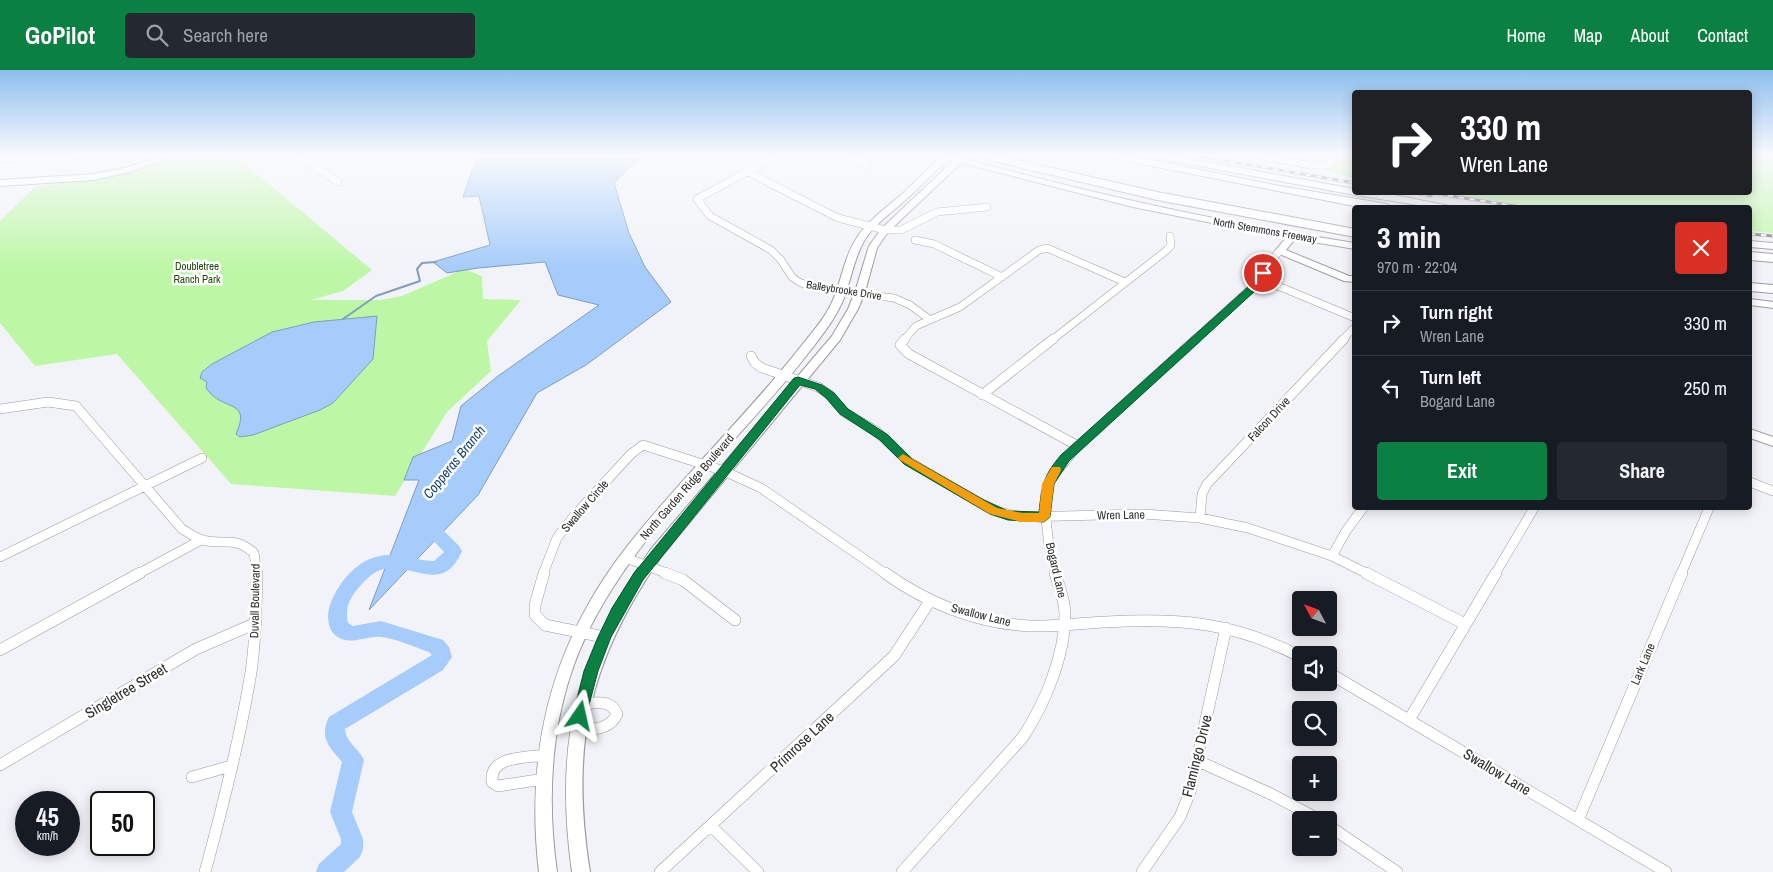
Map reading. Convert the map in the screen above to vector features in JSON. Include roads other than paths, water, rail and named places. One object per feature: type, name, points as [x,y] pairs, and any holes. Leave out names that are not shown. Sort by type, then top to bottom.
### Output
[{"type":"highway","points":[[1115,193],[1180,209],[1352,244]]},
{"type":"highway","name":"North Stemmons Freeway","points":[[1146,193],[1352,232]]},
{"type":"highway","points":[[1181,193],[1352,225]]},
{"type":"highway","points":[[1305,193],[1370,205]]},
{"type":"highway","points":[[1752,256],[1773,258]]},
{"type":"highway","points":[[1752,279],[1773,282]]},
{"type":"highway","points":[[1752,287],[1773,290]]},
{"type":"main road","name":"North Garden Ridge Boulevard","points":[[548,872],[544,844],[546,756],[552,718],[565,668],[580,633],[626,558],[705,464],[751,415],[824,326],[843,291],[857,246],[871,226],[906,193]]},
{"type":"main road","name":"North Garden Ridge Boulevard","points":[[581,872],[574,801],[578,731],[582,704],[591,671],[604,637],[621,603],[647,565],[798,381],[836,338],[853,309],[860,292],[872,248],[885,230],[924,193]]},
{"type":"main road","name":"North Stemmons Freeway","points":[[1090,193],[1293,236],[1352,245]]},
{"type":"main road","points":[[1378,195],[1438,205]]},
{"type":"main road","points":[[1293,236],[1282,248],[1348,279],[1352,278]]},
{"type":"main road","points":[[1752,244],[1773,246]]},
{"type":"main road","points":[[1752,302],[1773,305]]},
{"type":"main road","points":[[1752,434],[1773,442]]},
{"type":"street","name":"Balleybrooke Drive","points":[[707,193],[696,199],[710,216],[771,250],[792,277],[799,282],[814,288],[860,292],[903,301],[928,319]]},
{"type":"street","points":[[790,193],[838,218],[885,230],[901,230],[937,212],[987,208]]},
{"type":"street","points":[[982,394],[1167,250],[1171,246],[1170,236]]},
{"type":"street","points":[[915,240],[934,244],[1002,277]]},
{"type":"street","points":[[1078,446],[909,354],[900,345],[916,326],[928,319],[960,307],[1039,250],[1047,248],[1125,282]]},
{"type":"street","name":"Bogard Lane","points":[[902,872],[1032,726],[1062,647],[1066,624],[1044,517],[1048,484],[1057,468],[1078,446],[1259,281],[1267,264],[1282,248]]},
{"type":"street","points":[[1259,281],[1284,288],[1352,317]]},
{"type":"street","name":"Falcon Drive","points":[[1200,518],[1202,494],[1207,484],[1352,330]]},
{"type":"street","name":"Wren Lane","points":[[751,356],[755,363],[762,368],[818,387],[830,396],[844,412],[880,434],[908,461],[994,511],[1008,516],[1044,517],[1143,514],[1200,518],[1248,528],[1332,556],[1465,624]]},
{"type":"street","name":"Duvall Boulevard","points":[[0,409],[47,402],[68,403],[76,406],[182,529],[201,540],[236,542],[245,545],[254,553],[257,565],[256,623],[251,671],[218,829],[205,872]]},
{"type":"street","name":"Swallow Circle","points":[[604,637],[545,625],[535,615],[535,605],[546,564],[557,538],[568,523],[632,454],[643,445],[724,471]]},
{"type":"street","points":[[0,557],[202,458]]},
{"type":"street","name":"Swallow Lane","points":[[724,471],[761,488],[879,570],[930,601],[988,619],[1047,626],[1177,620],[1204,622],[1259,638],[1292,653]]},
{"type":"street","points":[[1752,483],[1773,491]]},
{"type":"street","points":[[1332,556],[1346,531],[1362,510]]},
{"type":"street","points":[[1409,720],[1533,510]]},
{"type":"street","name":"Lark Lane","points":[[1578,820],[1708,510]]},
{"type":"street","points":[[0,650],[201,540]]},
{"type":"street","points":[[626,558],[683,580],[735,620]]},
{"type":"street","name":"Primrose Lane","points":[[660,872],[894,656],[930,601]]},
{"type":"street","name":"Singletree Street","points":[[0,765],[196,649],[256,623]]},
{"type":"street","name":"Flamingo Drive","points":[[1142,872],[1180,817],[1190,792],[1226,628]]},
{"type":"street","name":"Swallow Lane","points":[[1337,678],[1666,872]]},
{"type":"street","points":[[578,731],[606,727],[614,722],[617,714],[611,704],[582,704]]},
{"type":"street","points":[[544,779],[498,786],[492,782],[491,774],[502,761],[546,756]]},
{"type":"street","points":[[1198,760],[1272,794],[1303,811]]},
{"type":"street","points":[[192,777],[231,766]]},
{"type":"street","points":[[711,826],[758,872]]},
{"type":"street","points":[[1337,831],[1397,872]]},
{"type":"water","points":[[464,193],[617,193],[629,233],[645,267],[671,302],[586,365],[537,393],[478,495],[369,610],[419,480],[404,480],[413,457],[452,441],[461,406],[498,376],[599,305],[558,295],[545,262],[478,268],[447,273],[433,262],[490,245],[479,196],[463,197]]},
{"type":"water","points":[[377,316],[373,359],[333,403],[320,410],[253,435],[240,437],[236,434],[240,423],[238,410],[213,396],[206,388],[207,382],[200,378],[202,372],[212,364],[272,332],[314,322]]},
{"type":"waterway","points":[[343,319],[376,296],[420,281],[417,269],[422,263],[436,262]]},
{"type":"waterway","name":"Copperas Branch","points":[[327,872],[352,849],[352,839],[341,812],[353,760],[336,738],[334,733],[336,723],[436,664],[442,657],[442,653],[436,646],[381,629],[351,634],[340,628],[337,613],[339,605],[354,580],[361,573],[377,564],[391,562],[434,568],[446,562],[453,551],[424,521]]},
{"type":"railway","points":[[1426,195],[1431,196]]},
{"type":"railway","points":[[1445,195],[1508,205]]},
{"type":"railway","points":[[1752,234],[1773,236]]},
{"type":"park label","name":"Doubletree Ranch Park","points":[[197,272]]}]
